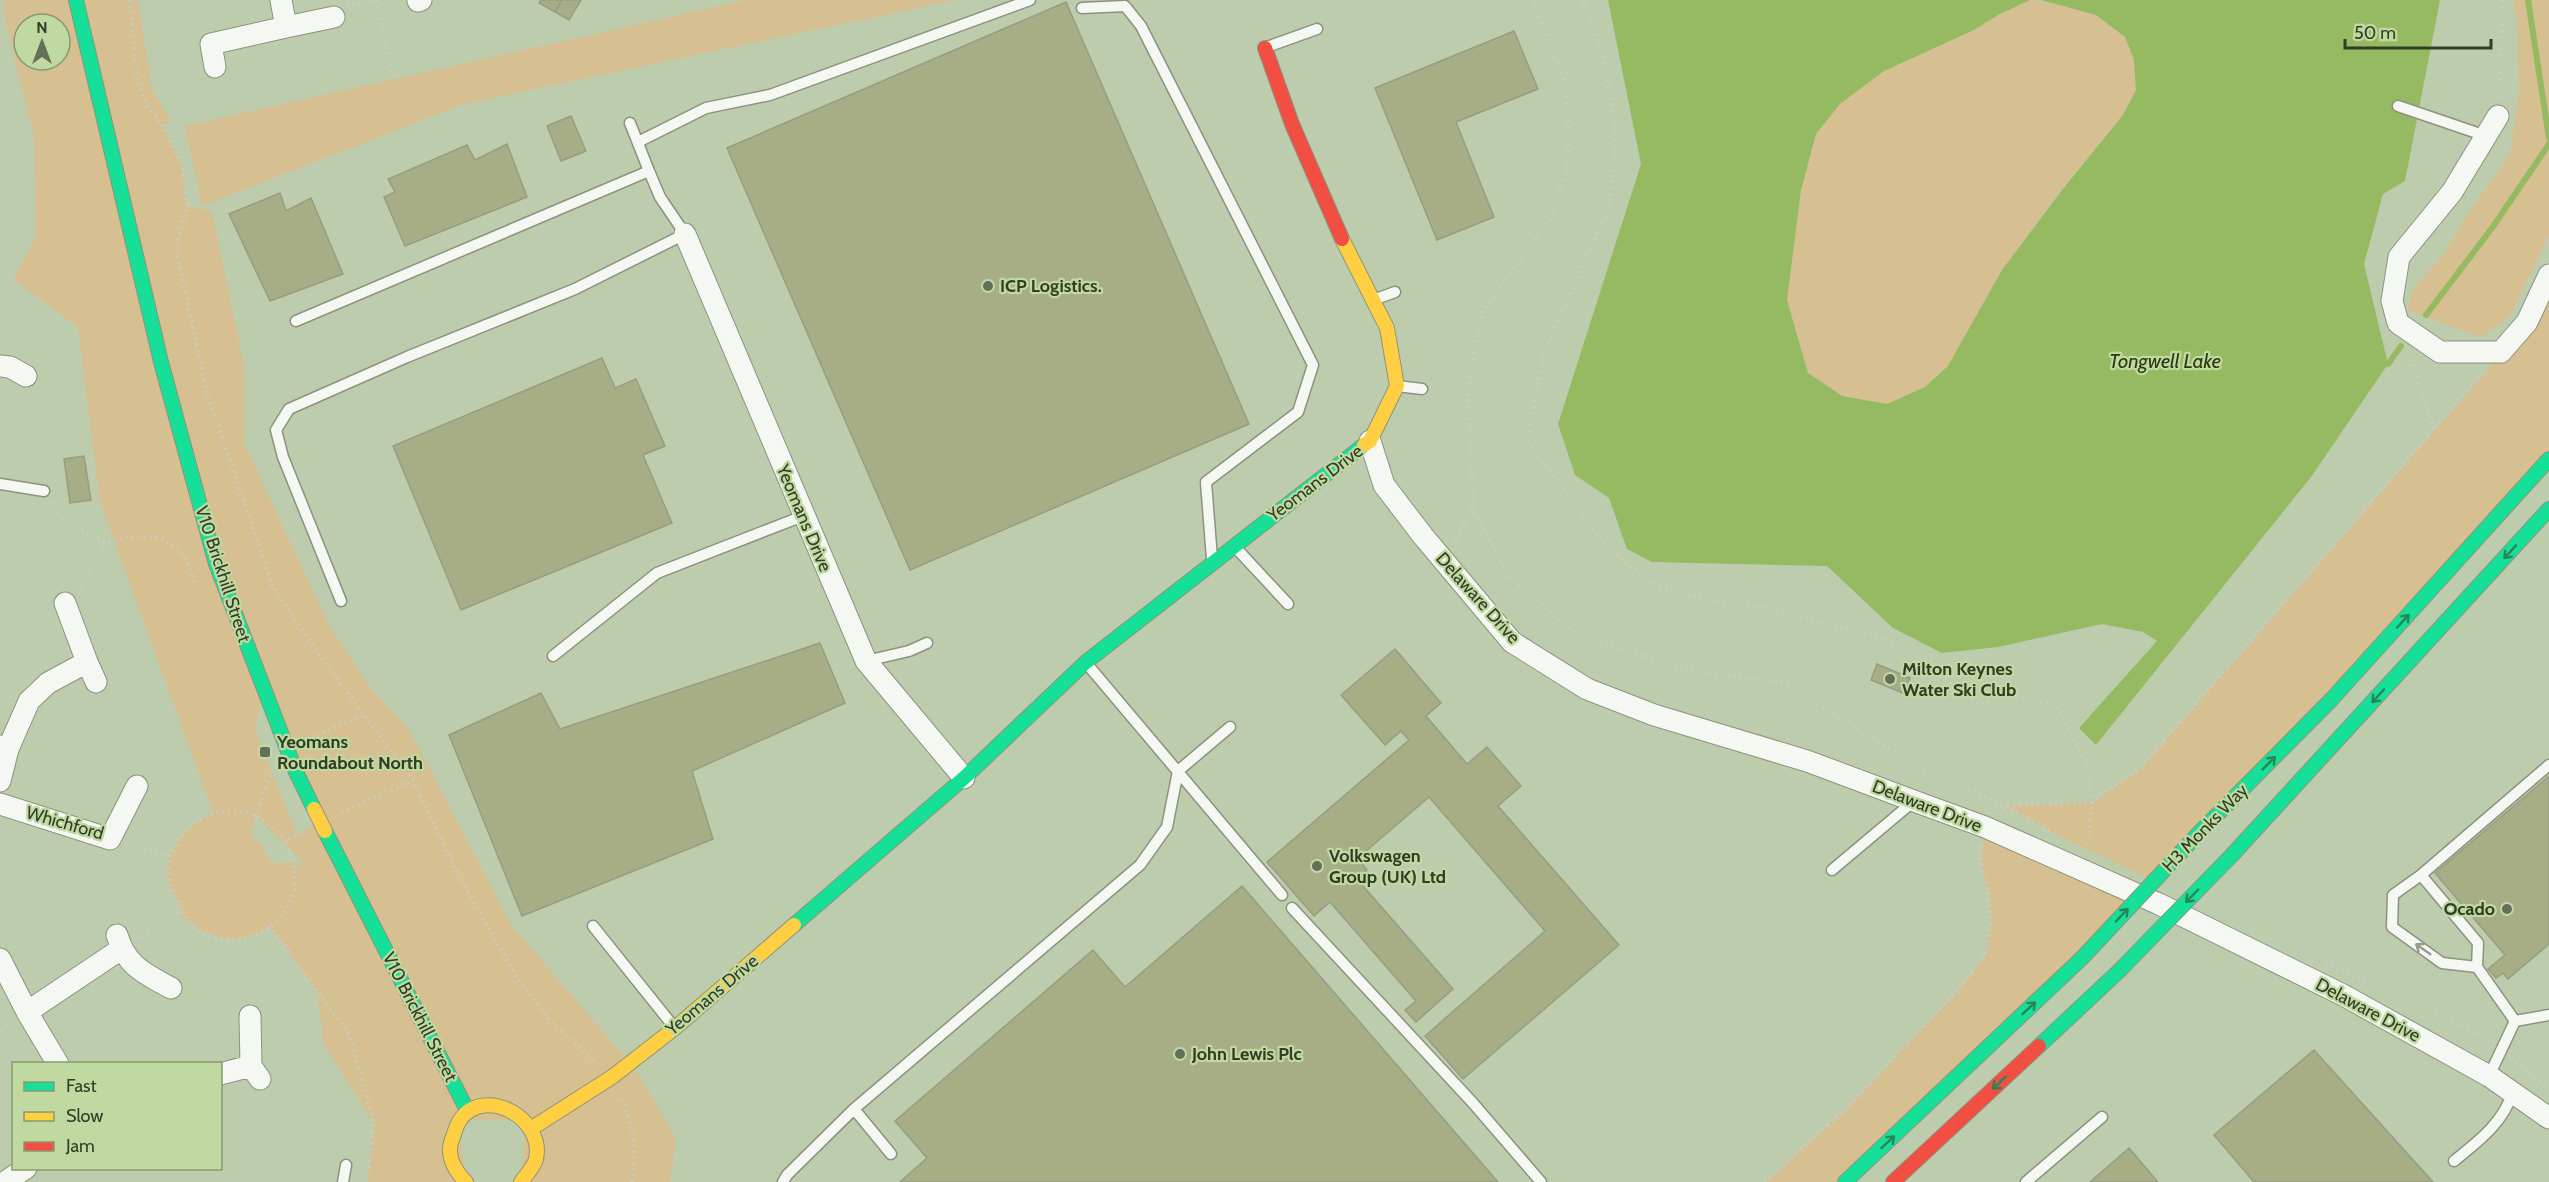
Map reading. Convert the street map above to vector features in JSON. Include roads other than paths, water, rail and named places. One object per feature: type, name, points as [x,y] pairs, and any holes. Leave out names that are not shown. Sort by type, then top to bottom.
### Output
[{"type":"street","name":"V10 Brickhill Street","points":[[76,0],[161,362],[216,564],[296,772],[468,1112]]},
{"type":"street","points":[[281,0],[286,27]]},
{"type":"street","points":[[215,67],[211,44],[334,17]]},
{"type":"street","points":[[1265,48],[1292,124],[1347,250],[1387,327],[1397,386]]},
{"type":"street","points":[[2498,116],[2452,192],[2399,257],[2392,301],[2398,323],[2440,352],[2501,352],[2527,322],[2549,275]]},
{"type":"street","name":"Yeomans Drive","points":[[685,234],[866,661],[963,778]]},
{"type":"street","points":[[0,366],[10,367],[26,376]]},
{"type":"street","name":"Yeomans Drive","points":[[532,1128],[612,1077],[675,1028],[963,778],[1086,662],[1370,441],[1397,386]]},
{"type":"street","name":"Delaware Drive","points":[[1370,441],[1384,485],[1512,642],[1587,689],[1654,715],[1807,760],[1985,827],[2169,909],[2343,995],[2490,1076],[2549,1118]]},
{"type":"street","name":"H3 Monks Way","points":[[1845,1182],[2082,958],[2198,834],[2331,700],[2549,459]]},
{"type":"street","name":"H3 Monks Way","points":[[1893,1182],[2119,971],[2233,854],[2549,509]]},
{"type":"street","points":[[65,603],[96,682]]},
{"type":"street","points":[[0,781],[4,747],[29,700],[48,683],[87,662]]},
{"type":"street","name":"Whichford","points":[[0,804],[110,839],[137,786]]},
{"type":"street","points":[[27,1012],[119,942],[140,972],[171,987]]},
{"type":"street","points":[[0,959],[27,1012],[57,1062]]},
{"type":"street","points":[[222,1074],[255,1072],[250,1016]]},
{"type":"street","points":[[457,1180],[449,1147],[452,1132],[468,1112],[483,1106],[504,1106],[520,1113],[532,1128],[537,1146],[536,1160],[528,1175],[521,1182]]},
{"type":"street","points":[[5,1182],[23,1170]]},
{"type":"lane","points":[[638,142],[706,108],[770,95],[1030,0]]},
{"type":"lane","points":[[1082,8],[1125,6],[1141,26],[1313,365],[1298,412],[1206,482],[1213,562]]},
{"type":"lane","points":[[1265,48],[1317,29]]},
{"type":"lane","points":[[2398,106],[2486,136]]},
{"type":"lane","points":[[341,601],[276,430],[289,409],[407,357],[575,288],[685,234],[660,197],[630,123]]},
{"type":"lane","points":[[296,321],[649,171]]},
{"type":"lane","points":[[1373,300],[1395,292]]},
{"type":"lane","points":[[1397,386],[1422,389]]},
{"type":"lane","points":[[0,484],[44,491]]},
{"type":"lane","points":[[553,656],[657,573],[803,516]]},
{"type":"lane","points":[[1234,546],[1288,604]]},
{"type":"lane","points":[[866,661],[909,651],[927,644]]},
{"type":"lane","points":[[1086,662],[1282,895]]},
{"type":"lane","points":[[783,1182],[854,1109],[1140,865],[1167,827],[1178,771],[1230,727]]},
{"type":"lane","points":[[2477,967],[2442,963],[2392,927],[2393,895],[2421,875],[2549,765]]},
{"type":"lane","points":[[1832,870],[1914,801]]},
{"type":"lane","points":[[2421,875],[2478,943],[2477,967],[2515,1021]]},
{"type":"lane","points":[[1292,908],[1464,1094],[1540,1182]]},
{"type":"lane","points":[[593,926],[675,1028]]},
{"type":"lane","points":[[2515,1021],[2549,1015]]},
{"type":"lane","points":[[2490,1076],[2515,1021]]},
{"type":"lane","points":[[2454,1161],[2492,1131],[2507,1109],[2513,1092]]},
{"type":"lane","points":[[854,1109],[891,1154]]},
{"type":"lane","points":[[2026,1182],[2102,1117]]},
{"type":"lane","points":[[343,1182],[346,1165]]},
{"type":"water","name":"Tongwell Lake","points":[[1608,0],[2030,0],[1998,15],[1974,30],[1884,71],[1840,104],[1816,134],[1801,190],[1787,300],[1808,373],[1842,396],[1887,404],[1925,387],[1948,366],[2002,270],[2062,190],[2123,115],[2136,90],[2134,60],[2125,37],[2096,15],[2041,0],[2440,0],[2405,181],[2383,194],[2364,264],[2388,364],[2311,477],[2096,745],[2079,728],[2157,641],[2143,632],[2102,624],[1998,647],[1942,653],[1893,628],[1827,566],[1652,562],[1627,549],[1609,498],[1575,475],[1558,424],[1641,164]]},
{"type":"waterway","points":[[2528,0],[2549,138]]},
{"type":"waterway","points":[[2426,315],[2492,228],[2549,144]]},
{"type":"waterway","points":[[2388,364],[2401,346]]},
{"type":"place","name":"ICP Logistics.","points":[[988,286]]},
{"type":"place","name":"Milton Keynes Water Ski Club","points":[[1890,679]]},
{"type":"place","name":"Yeomans Roundabout North","points":[[265,752]]},
{"type":"place","name":"Volkswagen Group (UK) Ltd","points":[[1317,866]]},
{"type":"place","name":"Ocado","points":[[2507,909]]},
{"type":"place","name":"John Lewis Plc","points":[[1180,1054]]}]
